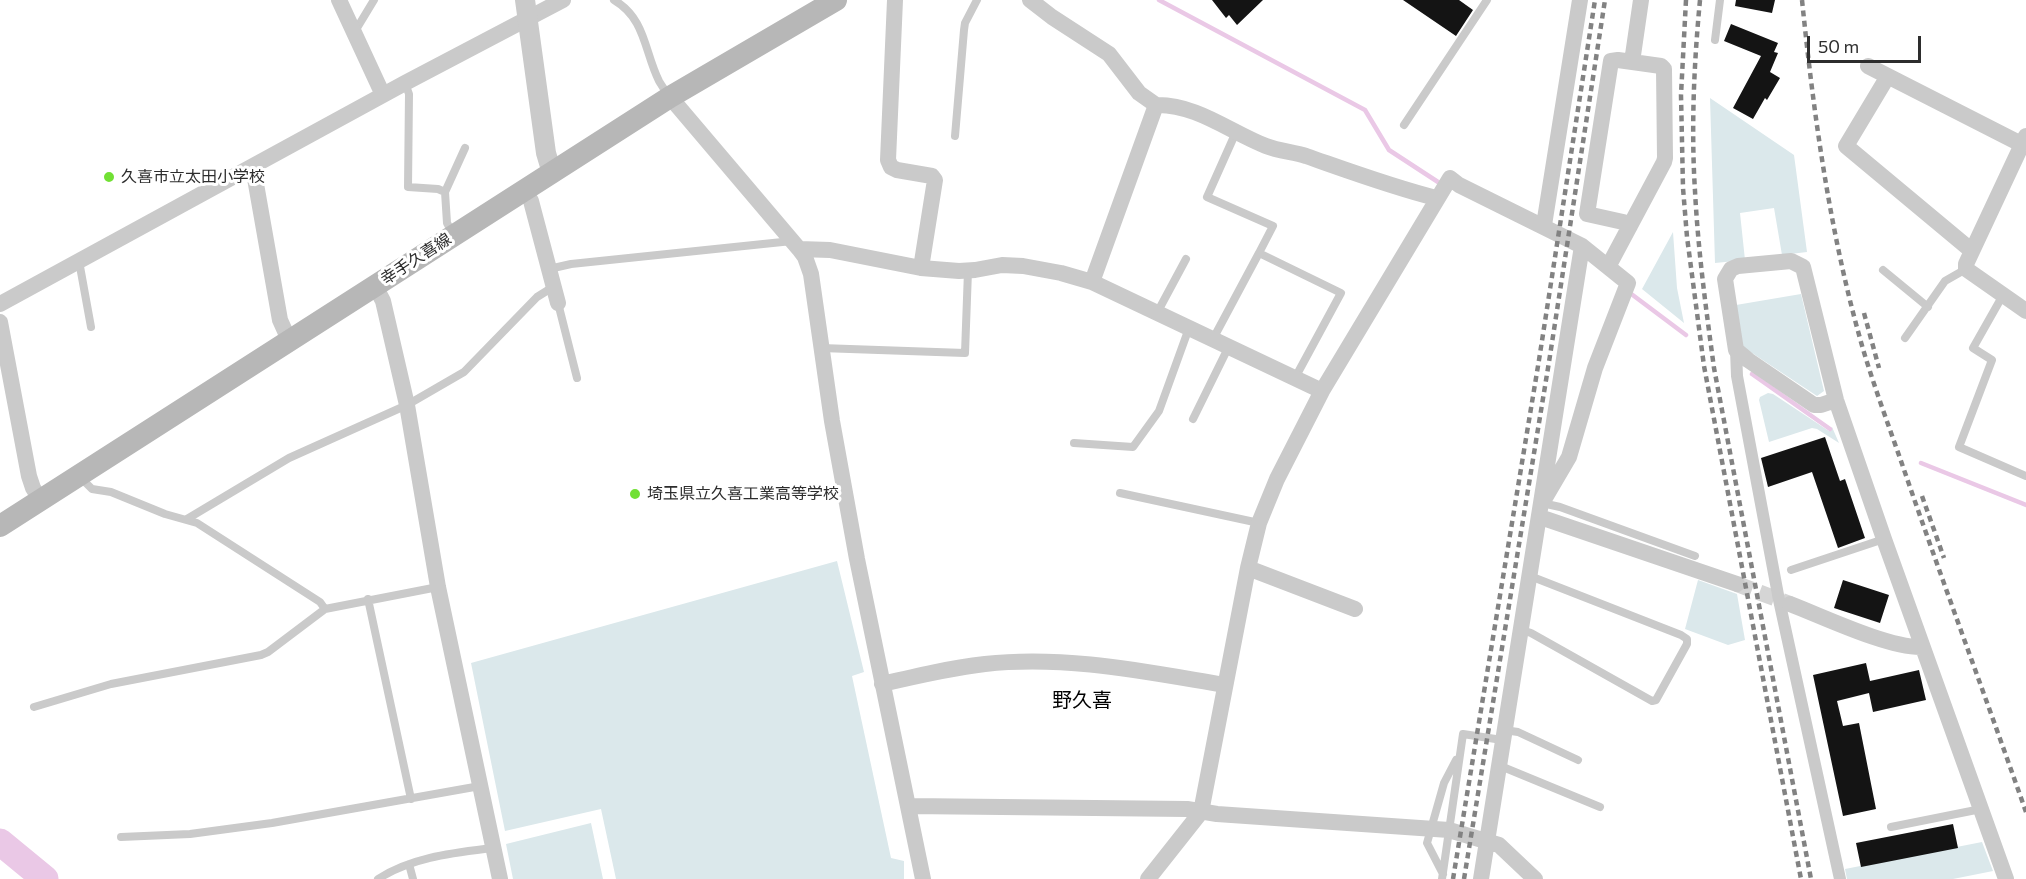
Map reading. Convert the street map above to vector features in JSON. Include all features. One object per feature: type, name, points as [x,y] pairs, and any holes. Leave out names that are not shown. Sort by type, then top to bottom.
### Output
[{"type":"main road","name":"幸手久喜線","points":[[0,526],[670,97],[836,0]]},
{"type":"street","points":[[339,0],[383,95]]},
{"type":"street","points":[[0,304],[405,83],[526,9],[563,0]]},
{"type":"street","points":[[895,0],[888,160],[891,167],[897,170],[932,176],[935,180],[921,268]]},
{"type":"street","points":[[1030,0],[1109,54],[1139,93],[1156,105],[1170,105],[1194,111],[1268,147],[1304,156],[1436,198]]},
{"type":"street","points":[[1544,225],[1580,0]]},
{"type":"street","points":[[1632,62],[1641,0]]},
{"type":"street","points":[[526,9],[546,153],[552,173]]},
{"type":"street","points":[[1608,267],[1630,226],[1665,158],[1664,69],[1661,66],[1618,60],[1611,61],[1587,214],[1623,222],[1630,226]]},
{"type":"street","points":[[1868,66],[2023,147],[1972,251],[1966,269],[2026,311]]},
{"type":"street","points":[[1888,76],[1846,146],[1972,251]]},
{"type":"street","points":[[670,97],[796,245],[805,257],[811,274],[832,421],[882,684],[923,879]]},
{"type":"street","points":[[1092,282],[1156,105]]},
{"type":"street","points":[[253,167],[280,320],[289,340]]},
{"type":"street","points":[[1148,879],[1201,812],[1248,568],[1259,522],[1277,479],[1322,391],[1450,178],[1459,185],[1544,225],[1582,246],[1628,283],[1595,368],[1569,457],[1541,510]]},
{"type":"street","points":[[525,189],[531,201],[556,295]]},
{"type":"street","points":[[796,245],[921,268],[968,270],[1002,264],[1061,273],[1092,282],[1322,391]]},
{"type":"street","points":[[1481,879],[1582,246]]},
{"type":"street","points":[[1840,879],[1779,600],[1738,385],[1736,350],[1725,279],[1726,274],[1738,266],[1791,261],[1803,267],[1836,400],[2006,879]]},
{"type":"street","points":[[375,286],[383,301],[407,405],[438,587],[500,879]]},
{"type":"street","points":[[0,322],[29,476],[40,499]]},
{"type":"street","points":[[1736,350],[1814,405],[1836,400]]},
{"type":"street","points":[[1541,510],[1737,584]]},
{"type":"street","points":[[1248,568],[1355,609]]},
{"type":"street","points":[[1790,604],[1883,639],[1908,646],[1922,647]]},
{"type":"street","points":[[882,684],[934,672],[986,664],[1068,663],[1104,666],[1225,685]]},
{"type":"street","points":[[909,806],[1187,809],[1409,829],[1432,828],[1449,830],[1498,845],[1535,879]]},
{"type":"lane","points":[[354,33],[374,0]]},
{"type":"lane","points":[[614,0],[632,13],[639,25],[659,81],[670,97]]},
{"type":"lane","points":[[955,136],[965,23],[977,0]]},
{"type":"lane","points":[[1404,125],[1487,0]]},
{"type":"lane","points":[[1715,40],[1720,0]]},
{"type":"lane","points":[[405,83],[409,94],[408,187],[438,189],[445,192]]},
{"type":"lane","points":[[1213,339],[1273,226],[1207,197],[1236,132]]},
{"type":"lane","points":[[454,235],[447,223],[445,192],[465,148]]},
{"type":"lane","points":[[549,269],[571,264],[796,245]]},
{"type":"lane","points":[[1259,253],[1341,293],[1295,378]]},
{"type":"lane","points":[[1157,313],[1186,259]]},
{"type":"lane","points":[[79,261],[91,327]]},
{"type":"lane","points":[[1905,338],[1945,281],[1966,269]]},
{"type":"lane","points":[[821,348],[965,353],[968,270]]},
{"type":"lane","points":[[1883,270],[1928,307]]},
{"type":"lane","points":[[187,519],[289,458],[407,405],[464,372],[537,297],[556,295],[578,378]]},
{"type":"lane","points":[[2003,295],[1973,348],[1992,360],[1959,447],[2026,476]]},
{"type":"lane","points":[[1074,443],[1133,447],[1159,411],[1189,328]]},
{"type":"lane","points":[[1193,419],[1229,346]]},
{"type":"lane","points":[[79,475],[92,489],[111,492],[165,514],[187,519],[320,602],[325,609]]},
{"type":"lane","points":[[1120,493],[1259,522]]},
{"type":"lane","points":[[1541,510],[1560,507],[1695,556]]},
{"type":"lane","points":[[1791,570],[1884,539]]},
{"type":"lane","points":[[1522,630],[1652,701],[1656,700],[1688,644],[1687,639],[1681,635],[1530,576]]},
{"type":"lane","points":[[34,706],[111,684],[197,669],[268,652],[325,609],[438,587]]},
{"type":"lane","points":[[368,599],[411,799]]},
{"type":"lane","points":[[1442,876],[1463,734],[1503,735],[1518,732],[1578,760]]},
{"type":"lane","points":[[1442,876],[1427,843],[1444,783],[1460,751]]},
{"type":"lane","points":[[1498,765],[1600,807]]},
{"type":"lane","points":[[121,837],[190,834],[249,826],[480,786]]},
{"type":"lane","points":[[1891,827],[1982,809]]},
{"type":"lane","points":[[378,879],[409,864],[458,852],[493,848]]},
{"type":"lane","points":[[409,864],[413,879]]},
{"type":"shaded area","points":[[1710,98],[1794,155],[1807,252],[1782,255],[1774,208],[1740,213],[1745,260],[1715,263]]},
{"type":"shaded area","points":[[1673,232],[1677,288],[1684,323],[1642,289]]},
{"type":"shaded area","points":[[1801,294],[1824,391],[1817,396],[1743,347],[1736,305]]},
{"type":"shaded area","points":[[1768,393],[1829,431],[1832,427],[1839,443],[1812,428],[1769,442],[1759,400]]},
{"type":"shaded area","points":[[837,561],[864,672],[852,676],[891,858],[904,861],[904,879],[616,879],[601,809],[505,831],[471,663]]},
{"type":"shaded area","points":[[1698,580],[1737,594],[1745,640],[1728,645],[1685,629]]},
{"type":"shaded area","points":[[591,823],[603,879],[513,879],[506,844]]},
{"type":"shaded area","points":[[1982,842],[1993,871],[1953,879],[1847,879],[1845,869]]},
{"type":"building","points":[[1212,0],[1263,0],[1237,25],[1229,15],[1226,18]]},
{"type":"building","points":[[1403,0],[1459,0],[1473,10],[1456,36]]},
{"type":"building","points":[[1736,0],[1775,0],[1772,13],[1735,6]]},
{"type":"building","points":[[1731,24],[1778,43],[1774,52],[1778,53],[1770,72],[1780,78],[1753,119],[1733,108],[1761,56],[1724,41]]},
{"type":"building","points":[[1825,437],[1840,481],[1845,479],[1865,538],[1838,548],[1812,472],[1768,487],[1761,458]]},
{"type":"building","points":[[1843,580],[1889,595],[1880,623],[1834,608]]},
{"type":"building","points":[[1866,663],[1870,681],[1919,670],[1926,700],[1873,712],[1869,693],[1837,701],[1843,726],[1859,723],[1876,809],[1843,816],[1813,675]]},
{"type":"building","points":[[1953,824],[1958,848],[1861,867],[1856,843]]},
{"type":"waterway","points":[[1159,0],[1365,110],[1389,150],[1438,182]]},
{"type":"waterway","points":[[1630,293],[1686,335]]},
{"type":"waterway","points":[[1752,374],[1830,429]]},
{"type":"waterway","points":[[1921,463],[2026,505]]},
{"type":"waterway","points":[[0,842],[45,879]]},
{"type":"tunnel","points":[[1737,584],[1790,604]]},
{"type":"railway","points":[[1453,879],[1539,360],[1595,0]]},
{"type":"railway","points":[[1464,879],[1549,362],[1605,0]]},
{"type":"railway","points":[[1686,0],[1681,95],[1683,188],[1687,237],[1704,366],[1801,879]]},
{"type":"railway","points":[[1700,0],[1693,143],[1696,213],[1705,302],[1714,368],[1811,879]]},
{"type":"railway","points":[[1802,0],[1825,176],[1851,306],[1876,391],[2026,812]]},
{"type":"railway","points":[[1864,313],[1879,368]]},
{"type":"railway","points":[[1922,496],[1944,558]]},
{"type":"place","name":"久喜市立太田小学校","points":[[109,177]]},
{"type":"place","name":"埼玉県立久喜工業高等学校","points":[[635,494]]},
{"type":"district","name":"野久喜","points":[[1082,700]]}]
